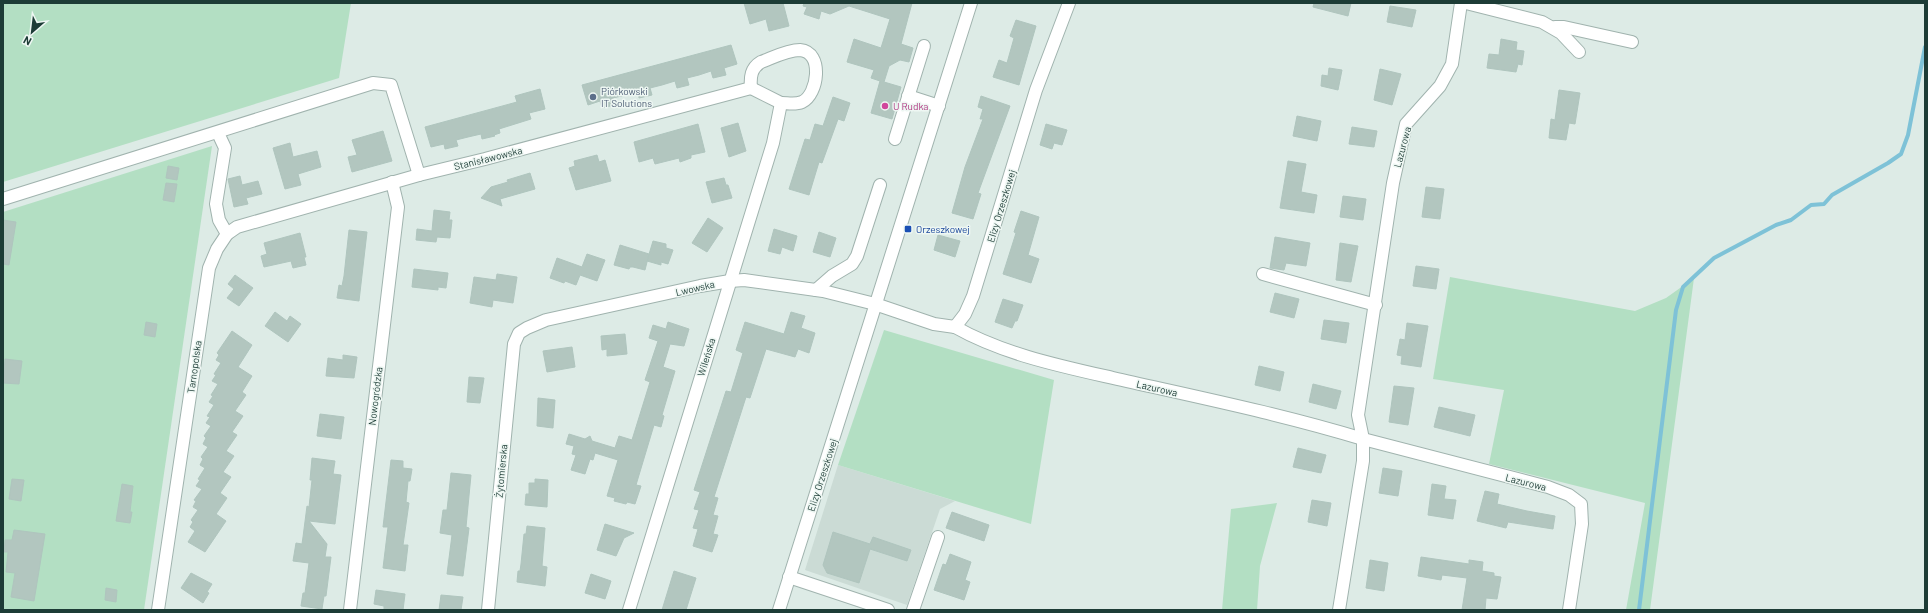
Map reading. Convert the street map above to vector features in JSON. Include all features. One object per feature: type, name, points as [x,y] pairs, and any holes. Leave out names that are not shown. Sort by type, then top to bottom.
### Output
[{"type":"street","name":"Elizy Orzeszkowej","points":[[779,610],[971,3]]},
{"type":"street","name":"Elizy Orzeszkowej","points":[[955,327],[965,314],[973,296],[1036,90],[1069,3]]},
{"type":"street","name":"Lazurowa","points":[[1339,610],[1363,461],[1363,439],[1358,415],[1376,305],[1393,183],[1406,124],[1440,86],[1452,64],[1461,3]]},
{"type":"street","points":[[1466,3],[1542,22],[1554,27],[1632,42]]},
{"type":"street","points":[[1554,27],[1568,39],[1579,52]]},
{"type":"street","points":[[895,139],[924,46]]},
{"type":"street","points":[[801,50],[814,59],[817,68],[814,87],[804,102],[796,104],[780,103],[751,88],[750,77],[756,65],[794,51],[801,50]]},
{"type":"street","points":[[3,199],[191,139],[218,133],[373,83],[391,85],[419,175]]},
{"type":"street","name":"Stanisławowska","points":[[228,234],[237,227],[392,182],[485,159],[751,88]]},
{"type":"street","points":[[908,96],[939,106]]},
{"type":"street","name":"Wileńska","points":[[629,610],[773,143],[780,103]]},
{"type":"street","points":[[218,133],[225,148],[216,204],[219,220],[228,234]]},
{"type":"street","name":"Nowogródzka","points":[[350,610],[398,208],[392,182]]},
{"type":"street","points":[[816,290],[832,276],[852,264],[857,256],[880,185]]},
{"type":"street","name":"Tarnopolska","points":[[158,610],[208,268],[217,249],[228,234]]},
{"type":"street","points":[[1263,274],[1376,305]]},
{"type":"street","name":"Lwowska","points":[[519,333],[546,320],[700,286],[730,281],[744,280],[816,290],[875,304]]},
{"type":"street","points":[[875,304],[934,324],[955,327]]},
{"type":"street","name":"Lazurowa","points":[[955,327],[970,336],[1017,353],[1073,368],[1323,427],[1363,439],[1548,487],[1569,495],[1581,504],[1582,524],[1569,610]]},
{"type":"street","name":"Żytomierska","points":[[488,610],[514,344],[519,333]]},
{"type":"street","points":[[912,610],[938,538]]},
{"type":"street","points":[[789,577],[888,610]]},
{"type":"shaded area","points":[[838,465],[955,501],[940,509],[907,605],[805,570]]},
{"type":"green space","points":[[3,3],[351,3],[339,78],[3,182]]},
{"type":"green space","points":[[212,146],[144,610],[3,610],[3,212]]},
{"type":"green space","points":[[1450,277],[1635,311],[1666,298],[1694,278],[1650,610],[1626,610],[1645,503],[1489,464],[1504,390],[1433,379]]},
{"type":"green space","points":[[884,330],[1054,380],[1031,524],[838,465]]},
{"type":"green space","points":[[1277,503],[1260,566],[1257,610],[1222,610],[1231,509]]},
{"type":"building","points":[[744,3],[783,3],[789,26],[769,31],[766,19],[750,24]]},
{"type":"building","points":[[804,3],[912,3],[901,44],[913,48],[909,62],[900,60],[889,66],[884,82],[901,87],[892,119],[871,113],[880,81],[871,78],[874,70],[847,62],[854,39],[881,48],[890,19],[849,6],[830,14],[821,11],[819,19],[804,14],[807,7],[803,6]]},
{"type":"building","points":[[1314,3],[1351,3],[1348,16],[1313,7]]},
{"type":"building","points":[[1390,6],[1416,10],[1412,27],[1387,22]]},
{"type":"building","points":[[1016,20],[1036,26],[1019,85],[993,77],[999,60],[1007,63],[1014,38],[1010,36]]},
{"type":"building","points":[[1501,39],[1517,42],[1516,50],[1524,51],[1522,65],[1518,64],[1516,72],[1487,68],[1489,54],[1499,55]]},
{"type":"building","points":[[731,45],[737,64],[724,68],[726,75],[713,78],[711,71],[687,78],[689,85],[677,88],[675,81],[650,88],[652,95],[639,98],[638,91],[613,98],[615,105],[602,108],[600,101],[588,105],[582,85]]},
{"type":"building","points":[[1329,68],[1342,70],[1338,90],[1321,86],[1322,75],[1328,76]]},
{"type":"building","points":[[1380,69],[1401,74],[1392,105],[1374,100]]},
{"type":"building","points":[[540,89],[545,109],[529,113],[531,119],[499,129],[500,133],[494,135],[495,136],[482,139],[481,134],[456,140],[458,146],[445,149],[444,144],[431,147],[425,127],[517,102],[515,96]]},
{"type":"building","points":[[1559,90],[1580,93],[1575,124],[1569,123],[1566,140],[1549,138],[1551,119],[1555,120]]},
{"type":"building","points":[[981,96],[1010,106],[978,193],[981,194],[973,219],[952,213],[965,167],[983,119],[980,119],[983,109],[978,107]]},
{"type":"building","points":[[833,97],[850,103],[844,121],[838,119],[822,163],[819,162],[809,195],[789,189],[805,139],[810,140],[815,124],[823,126]]},
{"type":"building","points":[[1297,116],[1321,121],[1317,141],[1293,136]]},
{"type":"building","points":[[738,123],[746,151],[729,157],[721,128]]},
{"type":"building","points":[[698,124],[705,152],[691,155],[691,158],[680,162],[679,158],[655,164],[653,158],[639,162],[634,142]]},
{"type":"building","points":[[1046,124],[1067,130],[1062,145],[1054,143],[1052,149],[1040,145]]},
{"type":"building","points":[[1352,127],[1377,131],[1374,147],[1349,144]]},
{"type":"building","points":[[383,131],[392,161],[352,172],[348,157],[357,155],[352,140]]},
{"type":"building","points":[[290,143],[293,157],[317,151],[321,167],[298,174],[301,185],[285,189],[273,148]]},
{"type":"building","points":[[597,155],[599,162],[605,160],[611,181],[576,190],[569,168],[575,166],[574,161]]},
{"type":"building","points":[[1288,161],[1306,164],[1301,192],[1317,195],[1314,213],[1280,208]]},
{"type":"building","points":[[168,166],[179,168],[177,180],[166,178]]},
{"type":"building","points":[[530,173],[535,189],[500,199],[502,206],[481,198],[491,187]]},
{"type":"building","points":[[240,176],[242,185],[258,181],[262,194],[246,198],[248,204],[234,207],[228,179]]},
{"type":"building","points":[[724,178],[732,198],[712,203],[706,182]]},
{"type":"building","points":[[166,183],[177,184],[174,202],[163,200]]},
{"type":"building","points":[[1426,187],[1444,189],[1440,219],[1422,217]]},
{"type":"building","points":[[1343,196],[1366,199],[1363,220],[1340,217]]},
{"type":"building","points":[[434,210],[450,212],[449,220],[452,220],[450,238],[437,237],[436,242],[416,240],[417,229],[432,231]]},
{"type":"building","points":[[1021,211],[1039,217],[1028,255],[1039,259],[1031,283],[1003,274],[1016,233],[1014,232]]},
{"type":"building","points":[[708,218],[723,228],[707,252],[692,243]]},
{"type":"building","points":[[3,220],[16,222],[9,265],[3,264]]},
{"type":"building","points":[[774,229],[797,236],[793,251],[782,247],[780,254],[768,251]]},
{"type":"building","points":[[349,230],[367,232],[359,301],[337,298],[339,285],[342,286],[344,276]]},
{"type":"building","points":[[819,232],[836,238],[830,257],[813,252]]},
{"type":"building","points":[[300,233],[306,257],[304,257],[306,265],[293,268],[291,261],[264,267],[261,256],[267,254],[264,243]]},
{"type":"building","points":[[938,235],[960,241],[955,257],[934,250]]},
{"type":"building","points":[[1275,237],[1310,243],[1306,266],[1286,263],[1284,270],[1270,268]]},
{"type":"building","points":[[653,241],[666,244],[666,248],[673,250],[668,264],[661,262],[661,265],[647,261]]},
{"type":"building","points":[[1340,243],[1358,246],[1351,282],[1336,280]]},
{"type":"building","points":[[620,245],[649,254],[645,270],[633,267],[630,267],[629,269],[614,265]]},
{"type":"building","points":[[587,254],[605,260],[597,281],[580,275],[576,285],[550,278],[557,258],[582,267]]},
{"type":"building","points":[[1416,266],[1439,269],[1436,289],[1413,286]]},
{"type":"building","points":[[414,269],[448,273],[446,288],[438,287],[438,290],[412,287]]},
{"type":"building","points":[[497,274],[517,277],[513,303],[493,300],[492,307],[470,303],[474,277],[496,280]]},
{"type":"building","points":[[235,275],[253,288],[239,306],[227,298],[234,289],[228,284]]},
{"type":"building","points":[[1275,293],[1299,299],[1294,318],[1270,312]]},
{"type":"building","points":[[1003,299],[1023,305],[1017,321],[1015,321],[1012,328],[995,322]]},
{"type":"building","points":[[275,312],[287,321],[290,316],[301,324],[288,342],[265,326]]},
{"type":"building","points":[[791,312],[805,316],[801,328],[815,333],[809,353],[798,349],[795,357],[766,349],[750,398],[746,397],[714,497],[718,498],[713,515],[718,516],[713,534],[718,535],[712,552],[693,546],[698,529],[693,528],[699,510],[694,509],[700,492],[694,490],[726,391],[731,392],[743,353],[736,350],[745,322],[784,334]]},
{"type":"building","points":[[1324,320],[1349,323],[1346,343],[1321,339]]},
{"type":"building","points":[[146,322],[157,324],[155,337],[144,335]]},
{"type":"building","points":[[668,322],[689,329],[684,346],[670,344],[663,367],[675,371],[662,415],[664,416],[661,427],[654,425],[636,485],[641,486],[635,504],[627,502],[626,504],[614,501],[615,498],[607,496],[618,460],[595,453],[593,460],[590,459],[585,474],[571,470],[576,455],[572,454],[574,446],[566,444],[569,434],[585,439],[590,436],[592,441],[615,448],[619,436],[632,440],[650,382],[645,380],[658,341],[649,338],[653,325],[666,329]]},
{"type":"building","points":[[1407,323],[1428,326],[1421,367],[1401,364],[1402,356],[1397,355],[1400,339],[1405,340]]},
{"type":"building","points":[[232,331],[252,345],[238,367],[252,376],[242,392],[246,395],[235,411],[243,416],[232,432],[237,435],[226,451],[234,456],[223,472],[231,477],[220,493],[227,498],[216,514],[226,521],[205,552],[188,542],[195,531],[190,527],[193,522],[191,520],[198,510],[193,507],[196,501],[194,500],[202,489],[196,486],[200,480],[198,479],[205,468],[200,465],[203,459],[201,457],[208,447],[203,444],[206,438],[204,436],[211,426],[206,423],[210,417],[207,416],[214,405],[209,402],[213,396],[211,395],[218,384],[212,381],[216,375],[214,374],[221,363],[216,360],[219,355],[217,353]]},
{"type":"building","points":[[625,334],[627,354],[607,356],[607,349],[602,350],[601,336]]},
{"type":"building","points":[[572,347],[575,367],[547,372],[543,351]]},
{"type":"building","points":[[343,355],[357,357],[354,378],[326,376],[328,358],[343,360]]},
{"type":"building","points":[[5,359],[22,361],[19,384],[3,383]]},
{"type":"building","points":[[1259,366],[1284,372],[1280,391],[1255,385]]},
{"type":"building","points":[[469,377],[484,378],[480,403],[467,402]]},
{"type":"building","points":[[1313,384],[1341,391],[1336,409],[1309,402]]},
{"type":"building","points":[[1394,386],[1414,388],[1408,425],[1389,422]]},
{"type":"building","points":[[538,398],[555,400],[553,428],[537,426]]},
{"type":"building","points":[[1439,407],[1475,415],[1470,436],[1434,427]]},
{"type":"building","points":[[320,414],[344,417],[341,439],[317,436]]},
{"type":"building","points":[[1298,448],[1326,455],[1321,473],[1293,467]]},
{"type":"building","points":[[312,458],[335,461],[333,474],[341,475],[335,524],[309,521],[327,544],[325,557],[331,557],[326,596],[324,596],[322,609],[301,606],[303,593],[305,593],[309,563],[293,561],[296,543],[302,544],[307,506],[309,507],[312,480],[310,480]]},
{"type":"building","points":[[391,460],[403,461],[403,468],[412,469],[410,481],[408,481],[406,502],[409,503],[403,545],[408,545],[405,571],[383,568],[388,527],[383,527]]},
{"type":"building","points":[[1383,468],[1402,471],[1398,496],[1379,493]]},
{"type":"building","points":[[451,473],[471,475],[466,527],[469,528],[463,576],[447,574],[452,535],[440,533],[443,510],[447,510]]},
{"type":"building","points":[[12,479],[24,480],[21,501],[9,499]]},
{"type":"building","points":[[535,479],[548,480],[547,507],[525,505],[526,494],[529,494],[529,483],[535,483]]},
{"type":"building","points":[[122,484],[133,486],[130,523],[116,521]]},
{"type":"building","points":[[1432,484],[1446,486],[1444,499],[1456,500],[1453,519],[1428,515]]},
{"type":"building","points":[[1485,491],[1499,494],[1497,504],[1555,516],[1553,529],[1508,522],[1506,528],[1477,521]]},
{"type":"building","points":[[1312,500],[1331,503],[1327,526],[1308,522]]},
{"type":"building","points":[[952,512],[989,525],[984,541],[946,528]]},
{"type":"building","points":[[605,524],[634,533],[624,538],[616,556],[597,550]]},
{"type":"building","points":[[527,526],[545,528],[542,566],[547,567],[545,586],[517,582],[518,571],[520,571],[524,534],[526,534]]},
{"type":"building","points":[[14,530],[45,534],[34,601],[11,597],[15,573],[6,572],[8,552],[4,552],[5,540],[12,540]]},
{"type":"building","points":[[833,532],[870,544],[873,537],[911,550],[907,561],[870,549],[859,583],[827,573],[823,565]]},
{"type":"building","points":[[950,554],[971,562],[965,580],[970,582],[964,600],[934,590],[943,564],[946,565]]},
{"type":"building","points":[[1421,557],[1469,564],[1469,560],[1483,562],[1482,571],[1494,573],[1494,576],[1501,577],[1497,599],[1486,598],[1485,610],[1462,610],[1467,578],[1442,575],[1441,580],[1418,576]]},
{"type":"building","points":[[1370,560],[1388,563],[1384,591],[1366,588]]},
{"type":"building","points":[[674,571],[696,578],[686,610],[662,610]]},
{"type":"building","points":[[191,573],[212,584],[203,603],[181,588]]},
{"type":"building","points":[[591,574],[611,581],[605,599],[585,593]]},
{"type":"building","points":[[106,588],[117,590],[116,602],[105,600]]},
{"type":"building","points":[[376,590],[405,594],[403,610],[384,610],[384,606],[374,604]]},
{"type":"building","points":[[441,595],[463,597],[461,610],[439,610]]},
{"type":"waterway","points":[[1639,610],[1676,310],[1683,287],[1714,258],[1776,225],[1791,220],[1811,205],[1824,204],[1832,195],[1901,154],[1908,135],[1925,47]]},
{"type":"place","name":"Piórkowski IT Solutions","points":[[593,97]]},
{"type":"place","name":"U Rudka","points":[[885,106]]},
{"type":"place","name":"Orzeszkowej","points":[[908,229]]}]
